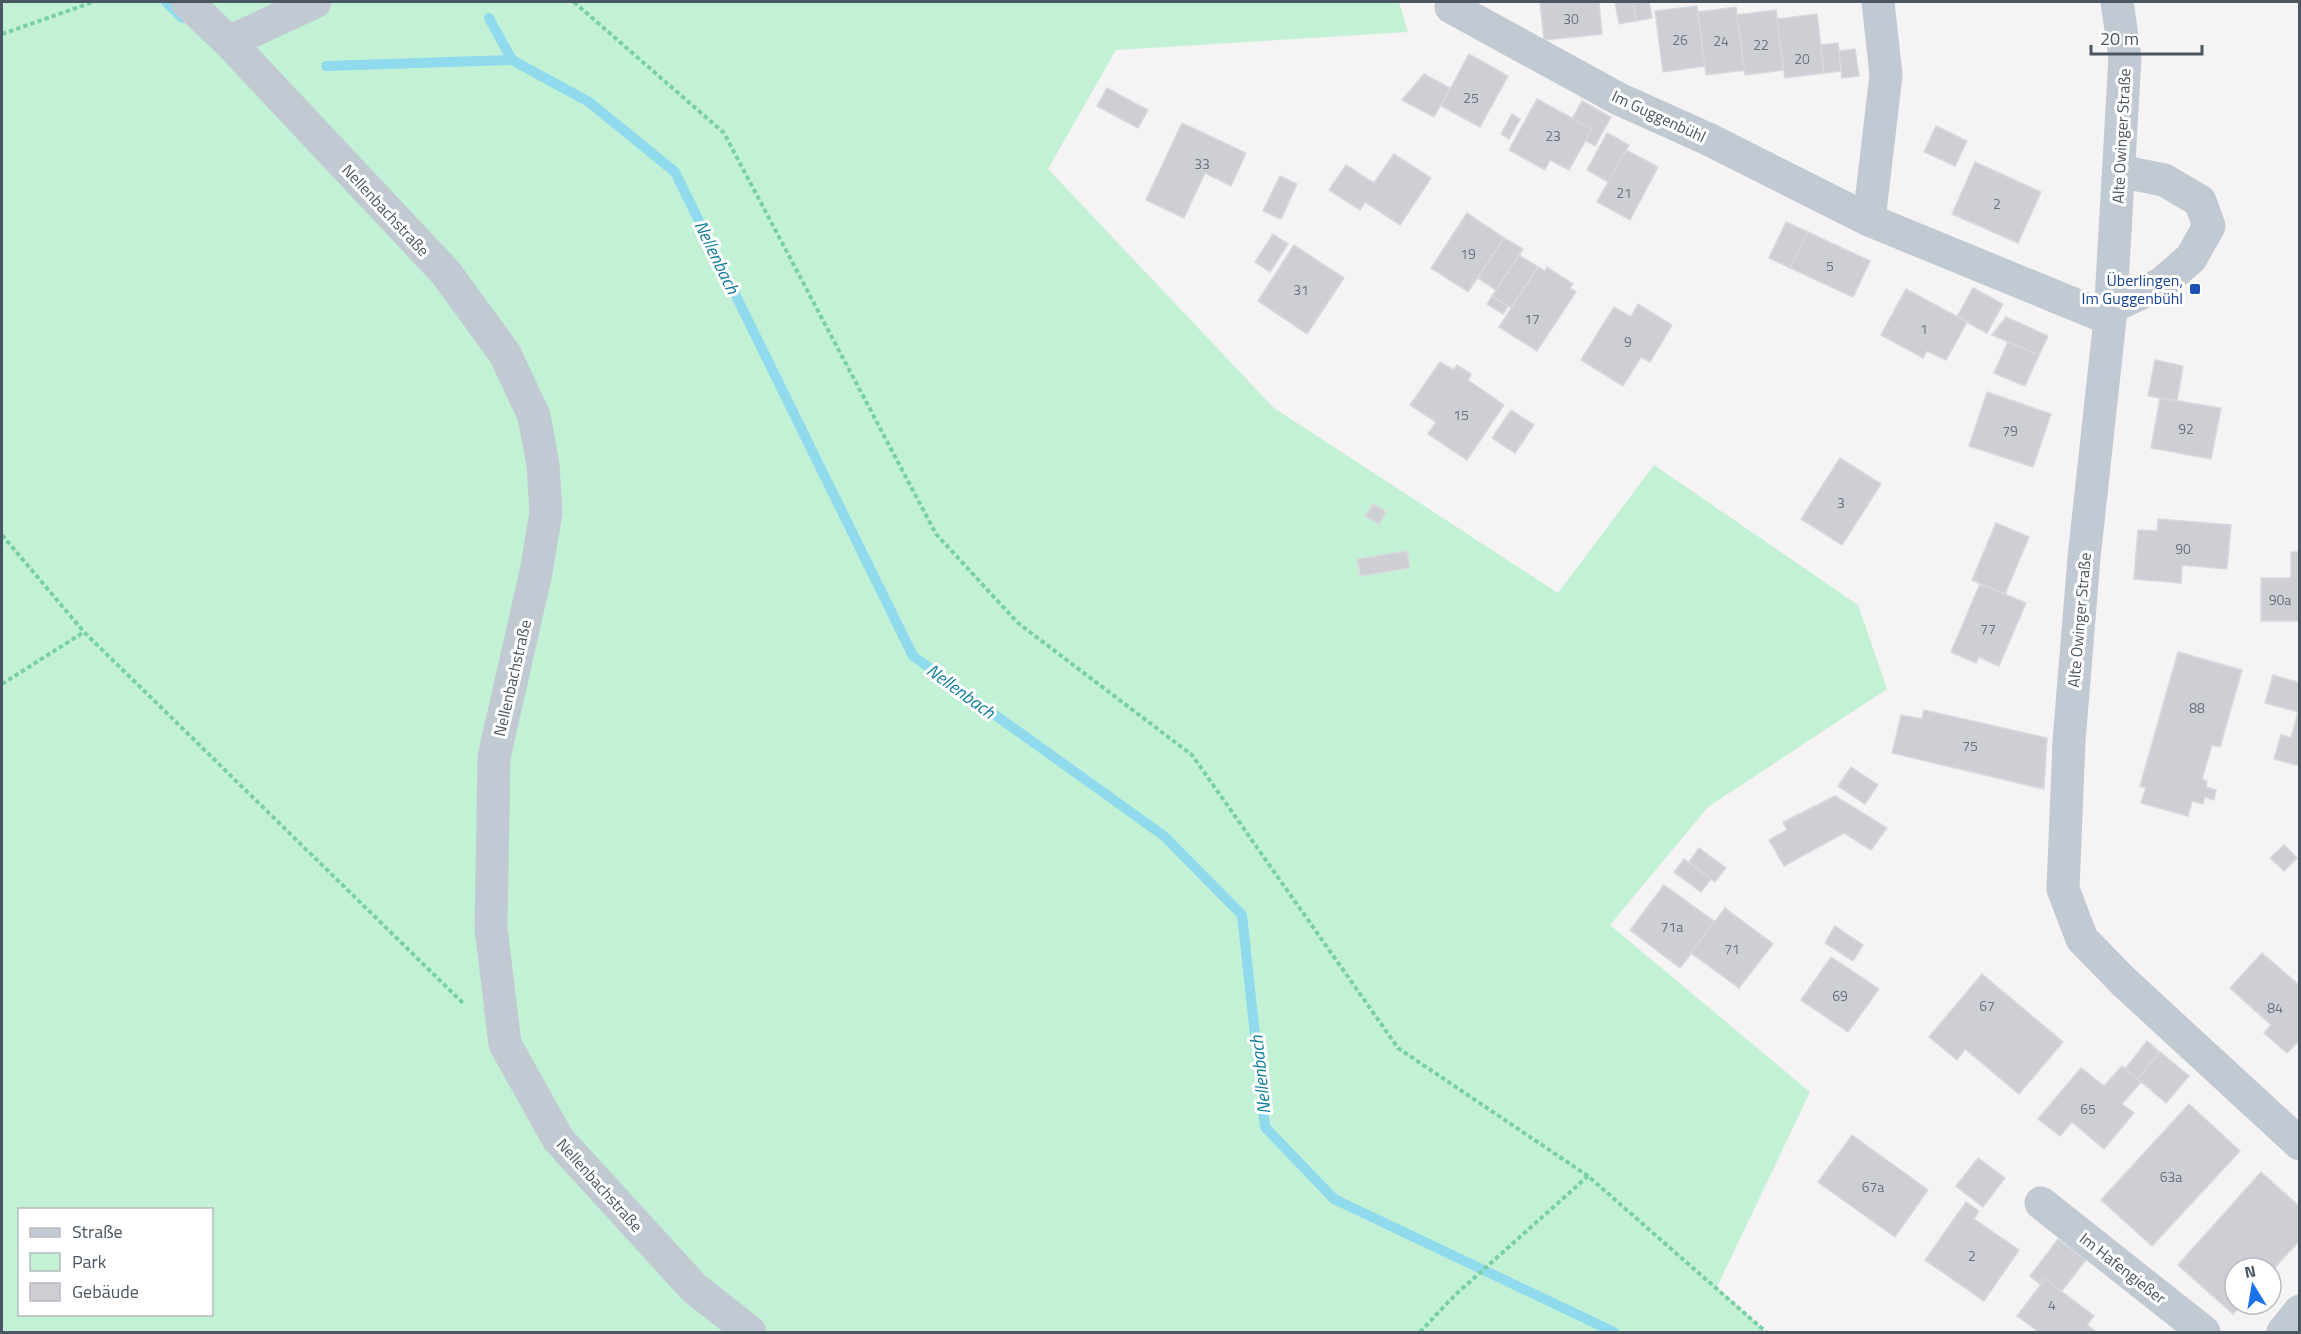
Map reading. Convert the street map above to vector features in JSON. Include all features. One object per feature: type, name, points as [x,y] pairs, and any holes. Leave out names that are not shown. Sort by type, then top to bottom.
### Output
[{"type":"street","name":"Nellenbachstraße","points":[[187,2],[229,42],[446,273],[505,354],[534,416],[543,465],[546,513],[536,572],[494,757],[491,928],[506,1044],[558,1138],[694,1288],[750,1332]]},
{"type":"street","points":[[229,42],[315,2]]},
{"type":"street","points":[[1869,220],[1886,75],[1878,2]]},
{"type":"street","name":"Alte Owinger Straße","points":[[2117,2],[2125,57],[2111,313],[2084,558],[2069,741],[2063,889],[2082,939],[2124,982],[2300,1144]]},
{"type":"street","name":"Im Guggenbühl","points":[[1451,7],[1619,99],[1708,139],[1869,220],[2111,313]]},
{"type":"street","points":[[2111,313],[2161,284],[2191,258],[2209,226],[2200,201],[2164,180],[2119,171]]},
{"type":"street","name":"Im Hafengießer","points":[[2041,1203],[2204,1332]]},
{"type":"street","points":[[2283,1332],[2300,1311]]},
{"type":"path","points":[[2,34],[93,2]]},
{"type":"path","points":[[574,2],[724,134],[936,534],[1018,623],[1192,755],[1398,1048],[1588,1176],[1766,1332]]},
{"type":"path","points":[[2,535],[84,632],[506,1044]]},
{"type":"path","points":[[2,684],[84,632]]},
{"type":"path","points":[[1420,1332],[1454,1296],[1588,1176]]},
{"type":"green space","points":[[2,2],[1399,2],[1408,32],[1116,50],[1048,169],[1274,408],[1558,593],[1654,465],[1858,605],[1887,689],[1708,807],[1610,925],[1810,1092],[1717,1287],[1766,1332],[2,1332]]},
{"type":"building","points":[[1540,2],[1599,2],[1602,34],[1544,40]]},
{"type":"building","points":[[1615,2],[1633,2],[1636,21],[1619,24]]},
{"type":"building","points":[[1633,2],[1649,2],[1652,18],[1636,21]]},
{"type":"building","points":[[1697,6],[1705,66],[1663,72],[1655,11]]},
{"type":"building","points":[[1736,7],[1745,70],[1706,75],[1698,12]]},
{"type":"building","points":[[1776,10],[1784,70],[1745,75],[1737,15]]},
{"type":"building","points":[[1817,14],[1824,73],[1785,78],[1777,19]]},
{"type":"building","points":[[1838,43],[1841,71],[1824,73],[1821,45]]},
{"type":"building","points":[[1855,49],[1859,76],[1842,78],[1839,51]]},
{"type":"building","points":[[1469,54],[1508,76],[1480,127],[1441,106]]},
{"type":"building","points":[[1424,74],[1450,88],[1434,117],[1402,100]]},
{"type":"building","points":[[1107,88],[1148,110],[1138,128],[1097,106]]},
{"type":"building","points":[[1537,99],[1592,129],[1569,170],[1550,160],[1545,170],[1509,150]]},
{"type":"building","points":[[1582,101],[1611,117],[1595,146],[1586,141],[1592,129],[1572,119]]},
{"type":"building","points":[[1512,114],[1520,119],[1509,139],[1501,134]]},
{"type":"building","points":[[1182,123],[1246,153],[1231,186],[1205,173],[1184,218],[1146,200]]},
{"type":"building","points":[[1936,126],[1967,141],[1955,166],[1924,152]]},
{"type":"building","points":[[1607,133],[1629,145],[1608,182],[1587,170]]},
{"type":"building","points":[[1626,150],[1658,167],[1630,220],[1597,202]]},
{"type":"building","points":[[1394,154],[1431,178],[1400,225],[1365,202],[1360,210],[1329,190],[1346,165],[1374,183]]},
{"type":"building","points":[[1975,162],[2041,192],[2018,243],[1952,214]]},
{"type":"building","points":[[1280,176],[1297,184],[1281,219],[1263,211]]},
{"type":"building","points":[[1467,213],[1504,238],[1468,292],[1431,268]]},
{"type":"building","points":[[1786,222],[1808,232],[1790,268],[1769,258]]},
{"type":"building","points":[[1808,232],[1870,261],[1853,297],[1790,268]]},
{"type":"building","points":[[1273,234],[1288,244],[1270,272],[1255,262]]},
{"type":"building","points":[[1504,238],[1523,249],[1496,290],[1478,278]]},
{"type":"building","points":[[1294,245],[1344,278],[1307,334],[1258,301]]},
{"type":"building","points":[[1519,255],[1538,267],[1511,308],[1492,296]]},
{"type":"building","points":[[1538,267],[1545,271],[1547,267],[1573,284],[1570,288],[1576,292],[1537,351],[1499,327]]},
{"type":"building","points":[[1973,288],[2003,304],[1987,333],[1957,317]]},
{"type":"building","points":[[1906,289],[1967,322],[1946,360],[1927,351],[1923,358],[1881,335]]},
{"type":"building","points":[[1492,296],[1508,306],[1503,314],[1487,304]]},
{"type":"building","points":[[1638,304],[1672,325],[1650,362],[1641,357],[1623,386],[1581,360],[1614,307],[1631,317]]},
{"type":"building","points":[[2006,317],[2048,336],[2039,355],[1992,335]]},
{"type":"building","points":[[2008,342],[2039,355],[2025,386],[1994,373]]},
{"type":"building","points":[[2155,360],[2183,366],[2177,401],[2148,396]]},
{"type":"building","points":[[1440,362],[1454,370],[1457,365],[1471,374],[1468,380],[1504,405],[1467,460],[1428,434],[1436,422],[1410,405]]},
{"type":"building","points":[[1987,392],[2051,414],[2033,467],[1969,446]]},
{"type":"building","points":[[2160,398],[2221,408],[2211,459],[2151,448]]},
{"type":"building","points":[[1511,410],[1534,425],[1515,453],[1492,438]]},
{"type":"building","points":[[1840,458],[1881,484],[1842,545],[1801,519]]},
{"type":"building","points":[[1373,504],[1386,512],[1379,524],[1365,516]]},
{"type":"building","points":[[2158,519],[2231,525],[2227,569],[2182,565],[2181,583],[2134,579],[2138,530],[2157,531]]},
{"type":"building","points":[[1996,523],[2029,537],[2005,594],[1972,580]]},
{"type":"building","points":[[1407,551],[1410,568],[1360,576],[1357,559]]},
{"type":"building","points":[[2291,552],[2300,552],[2300,621],[2261,621],[2261,578],[2291,578]]},
{"type":"building","points":[[1980,584],[2026,603],[1999,666],[1979,657],[1976,663],[1951,652]]},
{"type":"building","points":[[2178,652],[2242,670],[2220,747],[2212,745],[2202,779],[2207,781],[2206,787],[2216,790],[2214,800],[2205,797],[2203,804],[2192,801],[2188,816],[2141,803],[2146,788],[2140,786]]},
{"type":"building","points":[[2273,675],[2300,683],[2300,766],[2274,759],[2281,735],[2291,738],[2298,712],[2265,703]]},
{"type":"building","points":[[1924,710],[2047,738],[2044,789],[1892,753],[1901,715],[1922,719]]},
{"type":"building","points":[[1851,767],[1878,785],[1865,804],[1838,786]]},
{"type":"building","points":[[1835,796],[1887,828],[1871,850],[1844,833],[1784,866],[1769,840],[1787,830],[1783,822]]},
{"type":"building","points":[[2284,845],[2297,858],[2284,871],[2270,858]]},
{"type":"building","points":[[1699,848],[1726,868],[1715,882],[1689,862]]},
{"type":"building","points":[[1684,859],[1711,879],[1701,892],[1674,872]]},
{"type":"building","points":[[1664,885],[1715,922],[1680,968],[1630,930]]},
{"type":"building","points":[[1725,908],[1773,944],[1739,988],[1691,953]]},
{"type":"building","points":[[1835,926],[1863,945],[1853,961],[1825,943]]},
{"type":"building","points":[[2262,953],[2300,986],[2300,1040],[2287,1053],[2264,1033],[2271,1025],[2230,988]]},
{"type":"building","points":[[1831,957],[1879,989],[1848,1032],[1801,1000]]},
{"type":"building","points":[[1982,974],[2063,1042],[2019,1094],[1965,1049],[1957,1060],[1929,1037]]},
{"type":"building","points":[[2147,1041],[2160,1052],[2138,1079],[2125,1069]]},
{"type":"building","points":[[2160,1052],[2189,1076],[2166,1103],[2138,1079]]},
{"type":"building","points":[[2122,1066],[2141,1082],[2122,1104],[2134,1113],[2104,1149],[2072,1122],[2060,1136],[2038,1119],[2081,1068],[2104,1086]]},
{"type":"building","points":[[2189,1104],[2240,1151],[2152,1246],[2101,1200]]},
{"type":"building","points":[[1852,1135],[1928,1190],[1895,1237],[1818,1182]]},
{"type":"building","points":[[1978,1158],[2005,1178],[1983,1207],[1956,1186]]},
{"type":"building","points":[[2261,1172],[2300,1207],[2300,1240],[2283,1259],[2283,1256],[2223,1256],[2223,1305],[2178,1265]]},
{"type":"building","points":[[1966,1202],[1979,1211],[1974,1219],[2019,1250],[1984,1301],[1925,1260]]},
{"type":"building","points":[[2058,1239],[2086,1260],[2061,1292],[2045,1279],[2041,1285],[2030,1276]]},
{"type":"building","points":[[2045,1279],[2094,1316],[2087,1325],[2097,1332],[2039,1332],[2017,1316]]},
{"type":"waterway","name":"Nellenbach","points":[[166,2],[182,18]]},
{"type":"waterway","points":[[489,18],[512,60]]},
{"type":"waterway","name":"Nellenbach","points":[[326,66],[512,60],[589,102],[675,172],[913,656],[1164,836],[1242,915],[1265,1127],[1334,1199],[1614,1332]]},
{"type":"place","name":"Überlingen, Im Guggenbühl","points":[[2195,289]]}]
